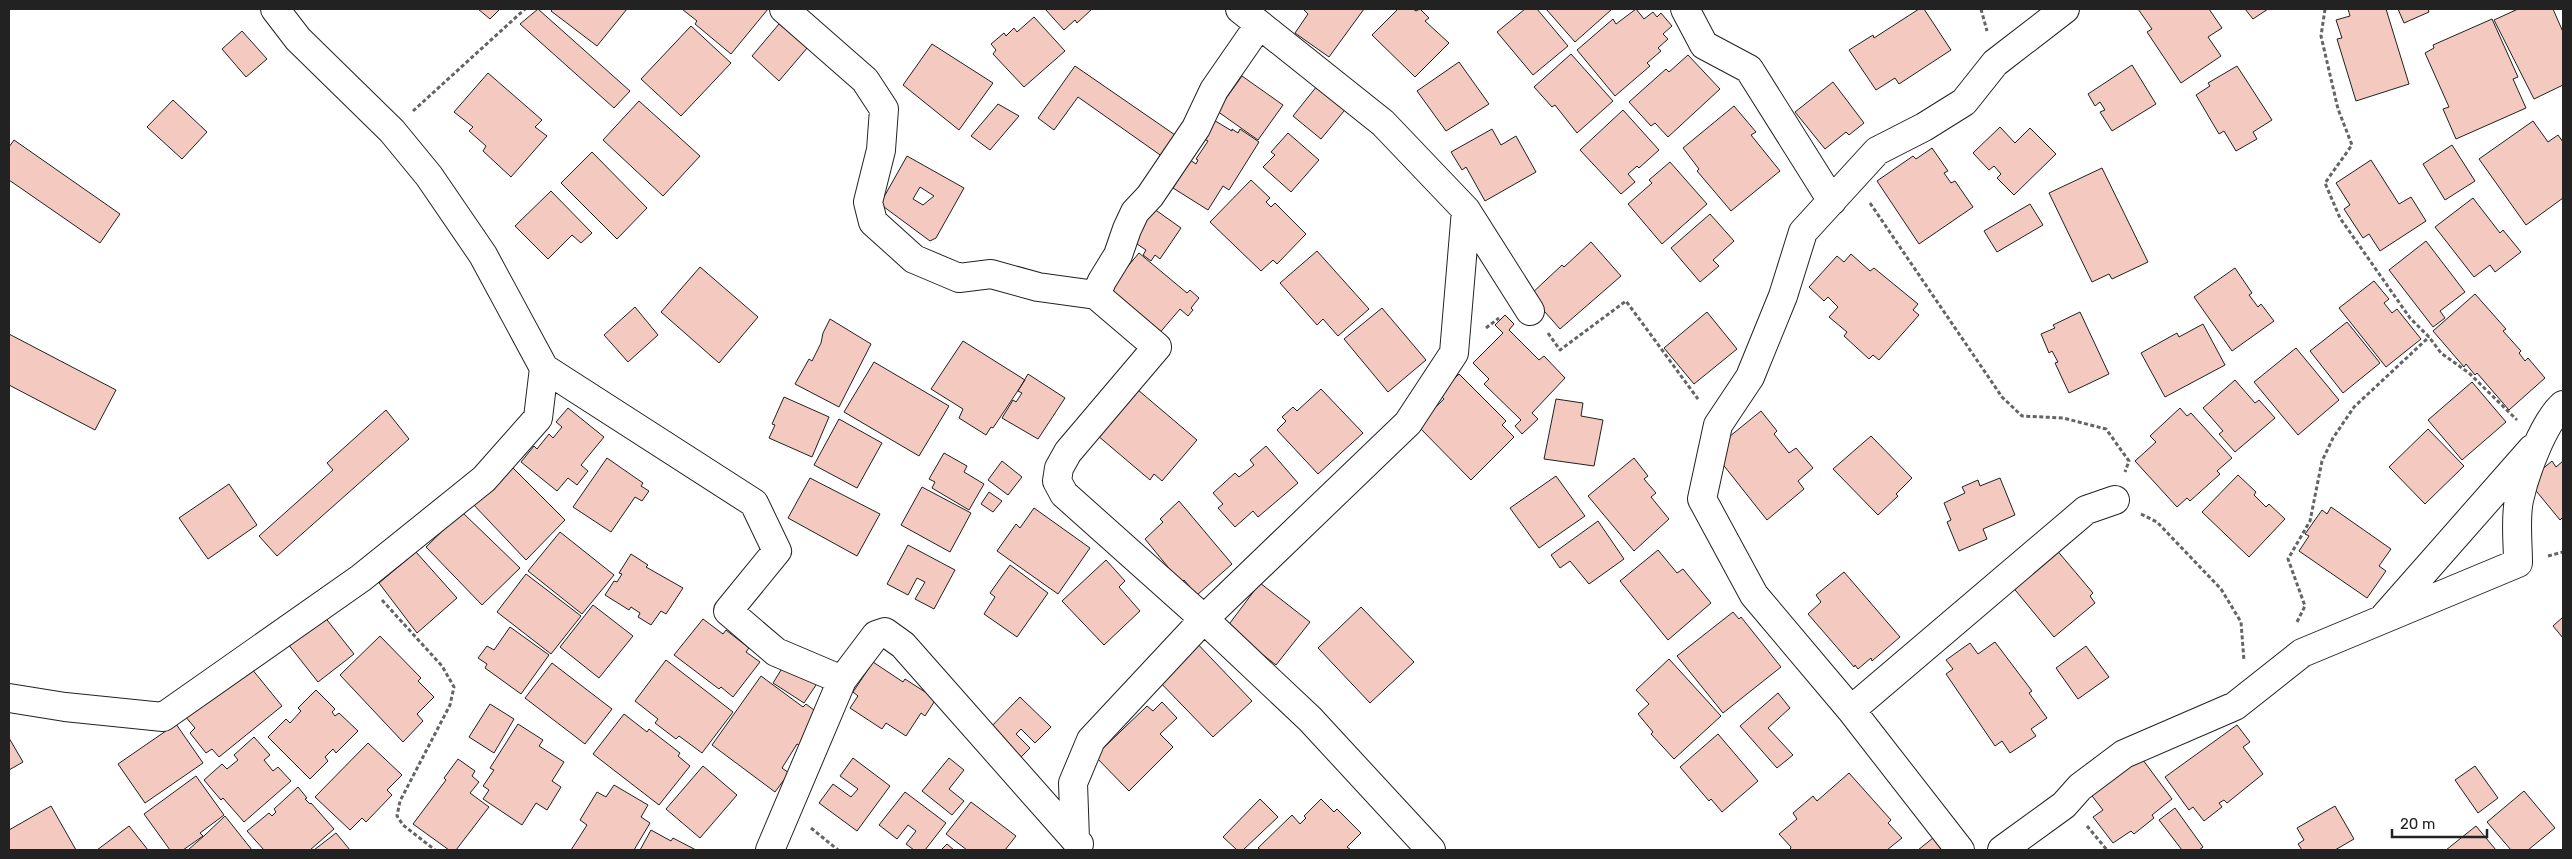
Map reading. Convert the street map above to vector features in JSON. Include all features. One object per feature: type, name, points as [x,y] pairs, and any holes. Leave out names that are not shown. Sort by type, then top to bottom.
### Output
[{"type":"street","points":[[275,9],[298,39],[392,131],[429,176],[482,255],[544,368],[754,503],[777,551],[728,611],[776,652],[842,680]]},
{"type":"street","points":[[784,9],[865,80],[884,109],[881,150],[868,202],[873,222],[914,259],[959,278],[991,274],[1038,287],[1096,295],[1158,347],[1068,452],[1059,468],[1057,481],[1064,494],[1204,619],[1310,719],[1431,850]]},
{"type":"street","points":[[1685,9],[1704,45],[1749,69],[1832,201]]},
{"type":"street","points":[[1960,850],[1851,710],[1754,595],[1702,499],[1718,425],[1750,377],[1783,296],[1803,232],[1878,151],[1924,127],[1964,102],[1995,63],[2065,9]]},
{"type":"street","points":[[1096,295],[1118,255],[1126,229],[1136,212],[1150,196],[1196,128],[1249,17],[1383,123],[1466,210],[1530,311]]},
{"type":"street","points":[[1080,845],[1073,783],[1091,740],[1204,619],[1408,423],[1454,353],[1466,210]]},
{"type":"street","points":[[9,698],[65,707],[163,717],[362,578],[484,479],[538,418],[544,368]]},
{"type":"street","points":[[2380,622],[2539,440],[2556,412],[2563,405]]},
{"type":"street","points":[[2002,850],[2064,805],[2080,787],[2124,754],[2235,706],[2302,653],[2380,622],[2518,562],[2519,501],[2539,440]]},
{"type":"street","points":[[1851,710],[2086,510],[2115,500]]},
{"type":"street","points":[[770,850],[842,680],[876,635],[884,632],[893,636],[903,645],[1080,845]]},
{"type":"path","points":[[392,131],[525,9]]},
{"type":"path","points":[[2325,9],[2322,36],[2338,109],[2352,145],[2325,182],[2340,218],[2410,318],[2429,337],[2441,353],[2469,373],[2539,440]]},
{"type":"path","points":[[1852,178],[1946,312],[2002,397],[2022,416],[2063,418],[2106,429],[2129,461],[2115,500],[2157,522],[2221,590],[2241,622],[2245,652],[2242,680],[2235,706]]},
{"type":"path","points":[[1454,353],[1505,314],[1530,311],[1560,350],[1626,301],[1718,425]]},
{"type":"path","points":[[2296,623],[2305,606],[2288,559],[2310,521],[2322,461],[2333,438],[2354,407],[2429,337]]},
{"type":"path","points":[[362,578],[442,666],[454,687],[450,705],[400,801],[398,816],[403,825],[435,850]]},
{"type":"building","points":[[478,9],[500,9],[490,19]]},
{"type":"building","points":[[538,9],[630,91],[614,108],[520,24]]},
{"type":"building","points":[[553,9],[627,9],[597,46],[551,11]]},
{"type":"building","points":[[682,9],[768,9],[731,54],[695,24],[697,21]]},
{"type":"building","points":[[1045,9],[1092,9],[1077,23],[1075,20],[1064,30]]},
{"type":"building","points":[[1303,9],[1364,9],[1329,57],[1295,33],[1308,14]]},
{"type":"building","points":[[1398,9],[1413,9],[1416,11],[1420,9],[1429,18],[1425,21],[1449,43],[1415,77],[1372,35]]},
{"type":"building","points":[[1525,9],[1537,9],[1568,46],[1533,75],[1497,32]]},
{"type":"building","points":[[1546,9],[1609,9],[1611,10],[1575,42]]},
{"type":"building","points":[[1636,9],[1644,19],[1653,12],[1657,17],[1661,13],[1672,26],[1663,34],[1668,39],[1658,48],[1661,51],[1647,63],[1650,66],[1615,96],[1577,50],[1613,19],[1616,24]]},
{"type":"building","points":[[1919,9],[1924,9],[1951,50],[1899,84],[1895,78],[1876,90],[1849,50],[1873,35],[1874,38]]},
{"type":"building","points":[[2138,9],[2209,9],[2222,28],[2208,37],[2221,56],[2181,83],[2147,32],[2152,29]]},
{"type":"building","points":[[2245,9],[2268,9],[2253,19]]},
{"type":"building","points":[[2348,9],[2386,9],[2409,84],[2356,101],[2337,39],[2342,38],[2336,20],[2350,16]]},
{"type":"building","points":[[2398,9],[2428,9],[2429,12],[2404,23]]},
{"type":"building","points":[[2518,9],[2553,9],[2563,32],[2563,85],[2534,99],[2494,20]]},
{"type":"building","points":[[1034,17],[1065,51],[1024,87],[993,54],[996,50],[991,44],[1004,33],[1006,36],[1014,28],[1017,32]]},
{"type":"building","points":[[2492,19],[2518,77],[2513,79],[2526,108],[2456,139],[2443,109],[2449,107],[2425,53],[2434,48],[2433,45]]},
{"type":"building","points":[[779,24],[808,47],[779,81],[752,56]]},
{"type":"building","points":[[691,26],[731,63],[681,116],[641,79]]},
{"type":"building","points":[[242,31],[267,59],[246,77],[222,49]]},
{"type":"building","points":[[932,44],[993,83],[959,130],[903,85]]},
{"type":"building","points":[[1571,54],[1613,101],[1577,133],[1555,105],[1552,107],[1534,87]]},
{"type":"building","points":[[1688,55],[1720,89],[1668,137],[1655,123],[1651,126],[1629,102],[1666,69],[1669,72]]},
{"type":"building","points":[[1459,62],[1489,104],[1446,131],[1417,91]]},
{"type":"building","points":[[2132,65],[2156,104],[2112,131],[2100,112],[2105,110],[2100,102],[2095,106],[2088,94]]},
{"type":"building","points":[[1075,66],[1178,137],[1163,157],[1078,97],[1054,130],[1038,118]]},
{"type":"building","points":[[2237,66],[2272,120],[2253,132],[2257,139],[2236,151],[2224,131],[2219,134],[2196,95],[2210,86],[2208,83]]},
{"type":"building","points":[[488,73],[542,120],[535,127],[547,136],[511,177],[483,151],[486,146],[469,131],[473,127],[454,112]]},
{"type":"building","points":[[1242,76],[1283,105],[1258,140],[1217,111]]},
{"type":"building","points":[[1833,82],[1864,123],[1849,135],[1846,132],[1825,149],[1795,112]]},
{"type":"building","points":[[1317,86],[1349,105],[1321,139],[1293,116]]},
{"type":"building","points":[[173,100],[207,132],[182,159],[147,127]]},
{"type":"building","points":[[639,101],[700,156],[663,196],[603,140]]},
{"type":"building","points":[[998,104],[1019,116],[990,150],[971,136]]},
{"type":"building","points":[[1734,106],[1756,132],[1751,135],[1780,171],[1731,211],[1697,171],[1699,169],[1683,148]]},
{"type":"building","points":[[1623,110],[1659,150],[1639,168],[1637,166],[1628,174],[1635,182],[1621,194],[1580,150]]},
{"type":"building","points":[[1212,119],[1232,131],[1232,129],[1238,133],[1240,129],[1259,142],[1229,190],[1223,186],[1208,210],[1173,188],[1190,160],[1196,164],[1198,160],[1196,159],[1208,141],[1200,137]]},
{"type":"building","points":[[2533,121],[2548,142],[2558,135],[2563,142],[2563,198],[2526,225],[2479,159]]},
{"type":"building","points":[[2000,127],[2015,143],[2030,128],[2056,154],[2014,195],[1997,178],[2001,174],[1994,166],[1989,170],[1973,153]]},
{"type":"building","points":[[1492,129],[1501,145],[1516,136],[1536,172],[1485,201],[1466,167],[1462,170],[1451,152]]},
{"type":"building","points":[[1288,133],[1319,160],[1291,192],[1263,167],[1275,155],[1271,152]]},
{"type":"building","points":[[14,140],[120,214],[100,243],[9,180],[9,147]]},
{"type":"building","points":[[2452,145],[2475,181],[2445,200],[2423,164]]},
{"type":"building","points":[[1932,148],[1948,171],[1944,173],[1951,183],[1955,181],[1973,207],[1919,244],[1877,181],[1913,156],[1916,159]]},
{"type":"building","points":[[592,152],[647,208],[617,239],[561,183]]},
{"type":"building","points":[[907,156],[964,188],[936,238],[930,241],[880,204]],"holes":[[[920,187],[934,196],[923,205],[913,199]]]},
{"type":"building","points":[[2371,160],[2399,204],[2411,197],[2426,221],[2380,251],[2369,234],[2363,238],[2344,209],[2350,205],[2336,183]]},
{"type":"building","points":[[1670,162],[1707,204],[1662,244],[1628,204],[1652,183],[1649,180]]},
{"type":"building","points":[[2102,168],[2148,262],[2112,279],[2109,274],[2092,282],[2049,193]]},
{"type":"building","points":[[1251,180],[1270,198],[1266,202],[1271,207],[1275,203],[1306,234],[1277,264],[1273,260],[1261,271],[1210,222]]},
{"type":"building","points":[[551,191],[592,233],[581,243],[572,235],[548,259],[515,226]]},
{"type":"building","points":[[2473,198],[2500,233],[2503,230],[2521,252],[2495,272],[2490,265],[2474,277],[2435,227]]},
{"type":"building","points":[[2030,204],[2043,225],[1997,252],[1984,231]]},
{"type":"building","points":[[1150,206],[1181,228],[1160,259],[1155,255],[1151,261],[1143,255],[1146,250],[1128,238]]},
{"type":"building","points":[[1710,214],[1734,241],[1713,260],[1719,266],[1700,282],[1671,248]]},
{"type":"building","points":[[2426,241],[2465,292],[2440,311],[2445,318],[2433,327],[2389,270]]},
{"type":"building","points":[[1591,242],[1621,276],[1560,329],[1530,295],[1562,265],[1564,267]]},
{"type":"building","points":[[1317,251],[1369,309],[1338,336],[1323,319],[1317,325],[1280,283]]},
{"type":"building","points":[[1139,253],[1187,293],[1190,290],[1199,298],[1191,308],[1193,310],[1188,316],[1180,309],[1157,336],[1106,292]]},
{"type":"building","points":[[1851,254],[1870,271],[1874,268],[1918,304],[1913,310],[1919,315],[1879,360],[1873,355],[1869,359],[1844,336],[1847,332],[1829,317],[1838,307],[1828,297],[1824,301],[1809,287],[1837,256],[1844,262]]},
{"type":"building","points":[[700,267],[758,317],[719,363],[661,312]]},
{"type":"building","points":[[2235,268],[2252,293],[2249,295],[2258,307],[2261,304],[2274,321],[2232,351],[2194,297]]},
{"type":"building","points":[[2374,281],[2389,299],[2384,303],[2392,313],[2397,309],[2421,339],[2386,367],[2339,308]]},
{"type":"building","points":[[2475,294],[2506,329],[2503,331],[2521,351],[2519,353],[2525,361],[2528,358],[2545,378],[2509,410],[2477,373],[2475,375],[2466,364],[2464,367],[2433,331]]},
{"type":"building","points":[[635,307],[658,335],[628,362],[604,335]]},
{"type":"building","points":[[1382,308],[1426,360],[1388,392],[1344,339]]},
{"type":"building","points":[[1707,312],[1737,349],[1694,384],[1664,348]]},
{"type":"building","points":[[2080,312],[2109,374],[2069,393],[2055,363],[2058,362],[2052,351],[2049,353],[2041,334],[2055,328],[2053,325]]},
{"type":"building","points":[[1505,315],[1514,324],[1509,330],[1539,360],[1544,356],[1565,378],[1532,413],[1538,419],[1522,434],[1515,426],[1521,420],[1484,384],[1489,379],[1473,363],[1503,333],[1495,325]]},
{"type":"building","points":[[830,319],[871,344],[839,407],[795,384],[809,359],[812,361]]},
{"type":"building","points":[[2347,322],[2380,363],[2343,393],[2310,351]]},
{"type":"building","points":[[2203,324],[2225,365],[2165,397],[2141,353],[2177,333],[2179,337]]},
{"type":"building","points":[[9,334],[116,390],[95,430],[9,385]]},
{"type":"building","points":[[963,341],[1025,380],[993,428],[991,427],[986,435],[959,418],[963,409],[931,389]]},
{"type":"building","points":[[2296,348],[2339,400],[2298,435],[2254,382]]},
{"type":"building","points":[[874,362],[949,406],[919,456],[844,412]]},
{"type":"building","points":[[1028,374],[1065,398],[1038,439],[1002,418],[1013,400],[1016,402],[1022,393],[1018,391]]},
{"type":"building","points":[[1459,374],[1506,421],[1502,425],[1514,437],[1471,480],[1417,425],[1444,399],[1439,394]]},
{"type":"building","points":[[2235,380],[2255,403],[2259,400],[2275,418],[2235,452],[2219,434],[2223,431],[2203,408]]},
{"type":"building","points":[[2472,382],[2506,422],[2462,460],[2428,420]]},
{"type":"building","points":[[1131,384],[1197,440],[1162,481],[1154,474],[1150,480],[1091,430]]},
{"type":"building","points":[[1321,389],[1363,433],[1318,474],[1277,430],[1286,421],[1282,417],[1293,407],[1297,411]]},
{"type":"building","points":[[784,397],[829,417],[812,457],[769,438],[775,425],[772,424]]},
{"type":"building","points":[[1556,399],[1583,403],[1581,416],[1603,420],[1594,466],[1544,459]]},
{"type":"building","points":[[568,408],[604,437],[581,465],[588,471],[577,485],[568,478],[557,491],[521,462],[534,446],[537,449],[549,434],[553,438],[562,427],[556,422]]},
{"type":"building","points":[[2180,408],[2187,416],[2191,413],[2232,458],[2217,471],[2220,474],[2190,501],[2187,498],[2177,507],[2135,461],[2156,442],[2150,436]]},
{"type":"building","points":[[386,410],[409,439],[277,556],[259,536],[333,470],[327,463]]},
{"type":"building","points":[[1761,411],[1777,431],[1774,434],[1789,453],[1796,448],[1813,468],[1798,481],[1804,489],[1767,520],[1717,457],[1719,445]]},
{"type":"building","points":[[839,419],[882,443],[857,488],[814,465]]},
{"type":"building","points":[[2428,429],[2464,466],[2425,504],[2389,467]]},
{"type":"building","points":[[1871,436],[1912,478],[1896,494],[1898,496],[1878,515],[1833,469]]},
{"type":"building","points":[[1266,446],[1298,483],[1258,517],[1253,511],[1235,527],[1218,508],[1223,504],[1213,493],[1235,473],[1239,477],[1254,465],[1250,460]]},
{"type":"building","points":[[944,453],[967,466],[964,472],[984,484],[969,510],[932,488],[935,482],[929,479]]},
{"type":"building","points":[[607,458],[643,483],[641,486],[649,491],[642,501],[635,497],[611,532],[573,507]]},
{"type":"building","points":[[1634,458],[1648,476],[1644,479],[1656,493],[1651,497],[1669,519],[1634,551],[1588,496]]},
{"type":"building","points":[[1002,461],[1022,477],[1008,495],[988,480]]},
{"type":"building","points":[[2552,461],[2556,467],[2563,461],[2563,517],[2560,520],[2528,481]]},
{"type":"building","points":[[511,466],[565,520],[526,560],[472,503]]},
{"type":"building","points":[[2238,475],[2256,492],[2254,495],[2266,507],[2269,504],[2285,519],[2249,557],[2202,512]]},
{"type":"building","points":[[1556,476],[1585,516],[1539,548],[1510,508]]},
{"type":"building","points":[[810,478],[880,514],[857,556],[788,518]]},
{"type":"building","points":[[2000,478],[2015,515],[1983,529],[1987,539],[1959,551],[1947,522],[1951,520],[1944,503],[1965,493],[1962,487],[1978,480],[1980,486]]},
{"type":"building","points":[[229,484],[257,525],[208,559],[179,518]]},
{"type":"building","points":[[922,487],[971,513],[950,552],[901,525]]},
{"type":"building","points":[[989,492],[1002,501],[993,512],[981,504]]},
{"type":"building","points":[[1179,501],[1232,564],[1197,595],[1184,580],[1181,583],[1145,539],[1163,522],[1160,519]]},
{"type":"building","points":[[2331,507],[2391,549],[2379,566],[2386,571],[2367,598],[2299,551],[2309,536],[2305,534],[2322,510],[2327,514]]},
{"type":"building","points":[[1034,508],[1090,548],[1058,594],[997,551],[1016,524],[1020,528]]},
{"type":"building","points":[[462,512],[520,568],[482,605],[426,547]]},
{"type":"building","points":[[1598,521],[1624,559],[1589,584],[1570,561],[1560,568],[1551,555]]},
{"type":"building","points":[[560,532],[614,575],[582,614],[528,571]]},
{"type":"building","points":[[908,545],[955,570],[934,609],[915,599],[925,582],[917,578],[908,595],[887,584]]},
{"type":"building","points":[[2055,548],[2093,593],[2090,596],[2095,603],[2054,637],[2011,585]]},
{"type":"building","points":[[1658,550],[1677,573],[1683,569],[1711,603],[1668,640],[1620,581]]},
{"type":"building","points":[[416,552],[457,598],[417,633],[379,583]]},
{"type":"building","points":[[631,554],[648,565],[646,567],[683,588],[666,614],[661,611],[651,625],[638,617],[640,613],[631,607],[629,610],[605,595],[614,581],[617,582],[622,574],[619,573]]},
{"type":"building","points":[[1106,560],[1125,581],[1119,587],[1140,611],[1104,645],[1062,601]]},
{"type":"building","points":[[1010,565],[1048,593],[1017,637],[984,614],[995,597],[990,593]]},
{"type":"building","points":[[1844,572],[1900,637],[1872,661],[1871,658],[1858,669],[1855,665],[1854,667],[1808,614],[1821,602],[1816,595]]},
{"type":"building","points":[[526,574],[581,616],[551,654],[497,612]]},
{"type":"building","points":[[1260,583],[1310,622],[1276,665],[1227,627]]},
{"type":"building","points":[[593,605],[633,636],[599,678],[560,647]]},
{"type":"building","points":[[1361,607],[1414,662],[1370,703],[1318,648]]},
{"type":"building","points":[[320,611],[354,654],[318,682],[284,639]]},
{"type":"building","points":[[1733,612],[1739,619],[1741,617],[1781,667],[1723,713],[1677,656]]},
{"type":"building","points":[[2563,617],[2563,638],[2553,626]]},
{"type":"building","points":[[703,619],[723,634],[726,630],[749,648],[746,652],[760,662],[733,697],[721,687],[719,689],[674,655]]},
{"type":"building","points":[[510,627],[549,655],[521,694],[485,668],[487,664],[478,658],[487,646],[494,650]]},
{"type":"building","points":[[380,636],[421,678],[418,681],[434,697],[417,714],[423,721],[403,742],[340,675]]},
{"type":"building","points":[[1192,638],[1252,701],[1213,737],[1154,676]]},
{"type":"building","points":[[1995,642],[2032,691],[2029,693],[2047,718],[2031,729],[2036,736],[2010,753],[2002,741],[1995,746],[1946,674],[1953,669],[1946,660],[1970,643],[1978,654]]},
{"type":"building","points":[[2086,646],[2109,677],[2078,699],[2056,668]]},
{"type":"building","points":[[1669,659],[1721,716],[1674,759],[1651,734],[1653,732],[1638,714],[1649,704],[1636,690]]},
{"type":"building","points":[[666,660],[733,712],[702,753],[679,736],[676,739],[655,723],[658,719],[635,701]]},
{"type":"building","points":[[786,662],[818,682],[804,703],[773,683]]},
{"type":"building","points":[[873,662],[903,682],[905,679],[936,699],[925,716],[921,713],[906,736],[886,723],[882,729],[850,708],[858,696],[853,692]]},
{"type":"building","points":[[247,663],[282,706],[219,757],[212,749],[206,753],[190,733],[195,728],[184,715]]},
{"type":"building","points":[[552,663],[612,709],[585,744],[525,698]]},
{"type":"building","points":[[761,676],[803,707],[806,704],[818,713],[802,747],[797,744],[782,768],[789,773],[775,792],[712,745]]},
{"type":"building","points":[[316,690],[335,709],[332,712],[335,716],[339,713],[358,731],[336,753],[333,749],[325,757],[328,761],[310,779],[268,737],[286,719],[290,723],[301,711],[298,708]]},
{"type":"building","points":[[1778,693],[1790,708],[1768,728],[1793,755],[1777,768],[1740,726]]},
{"type":"building","points":[[1020,697],[1051,727],[1035,743],[1021,729],[1016,734],[1030,748],[1015,763],[985,733]]},
{"type":"building","points":[[1162,702],[1177,718],[1160,734],[1173,747],[1129,791],[1095,756],[1147,706],[1153,711]]},
{"type":"building","points":[[490,704],[514,719],[494,753],[469,737]]},
{"type":"building","points":[[624,714],[647,732],[649,729],[680,753],[678,756],[690,766],[659,805],[593,754]]},
{"type":"building","points":[[176,724],[203,763],[145,803],[118,764]]},
{"type":"building","points":[[518,724],[543,740],[539,746],[564,762],[552,781],[561,787],[547,810],[536,803],[522,825],[483,799],[489,790],[483,786],[494,770],[490,768]]},
{"type":"building","points":[[2237,725],[2250,742],[2243,747],[2263,774],[2227,803],[2224,800],[2219,803],[2222,807],[2204,821],[2193,807],[2189,810],[2165,777]]},
{"type":"building","points":[[1718,734],[1758,781],[1722,812],[1711,799],[1709,801],[1680,767]]},
{"type":"building","points":[[254,737],[270,755],[264,760],[273,771],[278,767],[291,781],[244,822],[204,780],[222,764],[227,769],[238,760],[234,755]]},
{"type":"building","points":[[9,738],[23,762],[9,770]]},
{"type":"building","points":[[368,743],[402,775],[387,790],[392,795],[366,822],[362,818],[350,830],[315,797]]},
{"type":"building","points":[[2140,756],[2172,799],[2152,815],[2154,818],[2134,834],[2131,831],[2113,843],[2093,817],[2103,810],[2085,787]]},
{"type":"building","points":[[853,758],[890,786],[857,831],[819,803],[833,784],[851,797],[858,789],[840,776]]},
{"type":"building","points":[[949,758],[964,770],[949,789],[964,801],[952,815],[922,791]]},
{"type":"building","points":[[458,759],[475,771],[472,776],[479,782],[470,793],[489,807],[456,850],[449,850],[413,824],[446,780],[444,778]]},
{"type":"building","points":[[703,766],[737,795],[700,838],[666,809]]},
{"type":"building","points":[[2475,766],[2498,798],[2478,813],[2455,780]]},
{"type":"building","points":[[1849,773],[1891,820],[1888,823],[1902,838],[1887,850],[1790,850],[1791,847],[1779,834],[1797,819],[1793,813],[1813,796],[1817,801]]},
{"type":"building","points":[[196,776],[224,815],[200,833],[203,836],[183,850],[170,850],[144,814]]},
{"type":"building","points":[[614,785],[648,805],[641,817],[650,823],[634,850],[571,850],[587,825],[580,820],[597,792],[606,797]]},
{"type":"building","points":[[298,787],[307,798],[305,799],[311,803],[334,829],[310,850],[264,850],[247,831],[269,813],[272,816],[276,812],[274,809]]},
{"type":"building","points":[[2524,791],[2555,828],[2528,850],[2511,850],[2487,822]]},
{"type":"building","points":[[905,792],[946,823],[925,850],[914,850],[906,844],[916,831],[908,825],[897,839],[879,825]]},
{"type":"building","points":[[1260,799],[1278,817],[1243,850],[1237,850],[1223,837]]},
{"type":"building","points":[[1321,799],[1334,812],[1337,809],[1361,833],[1347,847],[1351,850],[1261,850],[1258,848],[1292,815],[1300,824],[1306,818],[1304,816]]},
{"type":"building","points":[[971,802],[1016,836],[1005,850],[967,850],[946,834]]},
{"type":"building","points":[[51,806],[76,850],[9,850],[9,830]]},
{"type":"building","points":[[2335,806],[2354,839],[2335,850],[2302,850],[2298,844],[2304,840],[2297,828]]},
{"type":"building","points":[[2175,808],[2203,847],[2199,850],[2182,850],[2159,820]]},
{"type":"building","points":[[225,816],[252,850],[188,850],[205,835]]},
{"type":"building","points":[[129,826],[148,850],[97,850]]},
{"type":"building","points":[[2476,826],[2496,850],[2446,850]]},
{"type":"building","points":[[651,830],[671,841],[673,838],[696,850],[640,850]]},
{"type":"building","points":[[336,833],[350,850],[314,850]]},
{"type":"building","points":[[1933,838],[1944,850],[1918,850]]},
{"type":"building","points":[[947,844],[954,850],[941,850]]}]
